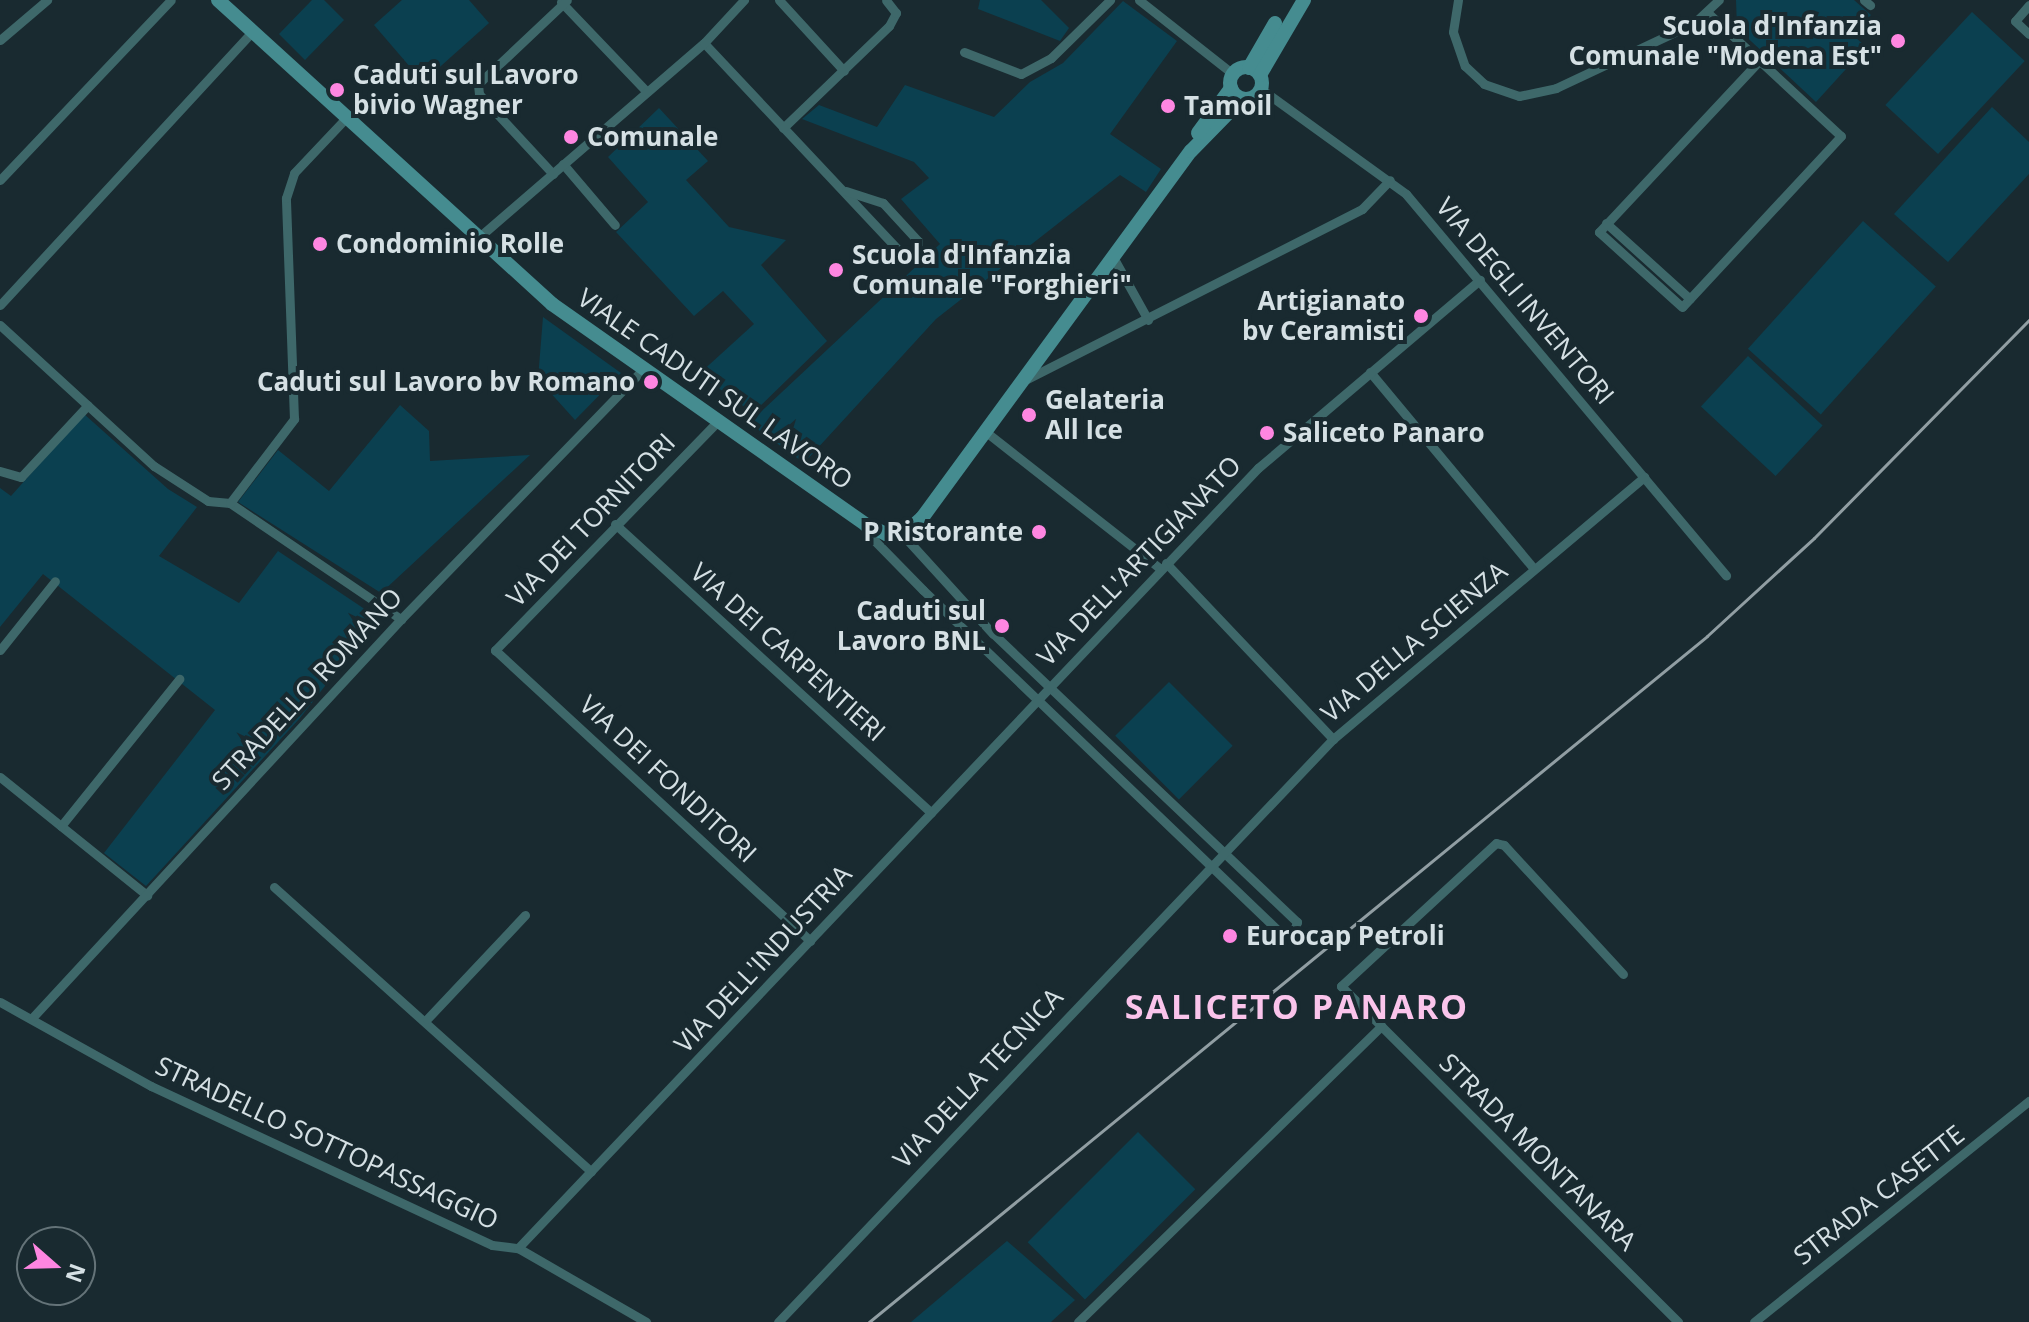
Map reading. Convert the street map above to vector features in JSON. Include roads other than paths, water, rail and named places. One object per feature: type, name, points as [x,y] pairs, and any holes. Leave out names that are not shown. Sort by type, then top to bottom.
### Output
[{"type":"street","points":[[0,40],[47,0]]},
{"type":"street","points":[[0,180],[171,0]]},
{"type":"street","name":"VIALE CADUTI SUL LAVORO","points":[[218,0],[552,304],[866,525],[903,570],[1279,931],[1293,933],[1298,928],[925,564],[903,535],[866,525]]},
{"type":"street","points":[[478,238],[704,43],[744,0]]},
{"type":"street","points":[[779,0],[844,71]]},
{"type":"street","points":[[783,128],[844,71],[895,17],[886,0]]},
{"type":"street","points":[[964,52],[1021,74],[1051,58],[1110,0]]},
{"type":"street","points":[[1139,0],[1232,81],[1242,99]]},
{"type":"street","points":[[1256,77],[1292,0]]},
{"type":"street","points":[[903,535],[922,518],[1191,151],[1242,99],[1281,31],[1304,0]]},
{"type":"street","points":[[1458,0],[1453,32],[1465,66],[1484,84],[1519,96],[1556,88],[1708,13],[1719,0]]},
{"type":"street","points":[[553,174],[478,89],[481,78],[563,1],[647,92]]},
{"type":"street","points":[[2029,5],[2015,21],[2029,34]]},
{"type":"street","points":[[1602,228],[1682,307],[1841,136],[1708,13]]},
{"type":"street","points":[[0,305],[253,31]]},
{"type":"street","points":[[704,43],[903,255],[918,253],[918,241],[883,203],[846,191]]},
{"type":"street","points":[[1602,228],[1759,61]]},
{"type":"street","points":[[1191,151],[1192,142],[1232,81],[1256,77]]},
{"type":"street","name":"VIA DEGLI INVENTORI","points":[[1256,77],[1390,180],[1480,280],[1726,575]]},
{"type":"street","points":[[230,503],[294,419],[287,191],[299,167],[346,118]]},
{"type":"street","points":[[563,164],[615,225]]},
{"type":"street","points":[[1023,381],[1362,209],[1390,180]]},
{"type":"street","points":[[1602,228],[1690,299]]},
{"type":"street","points":[[1113,257],[1148,320]]},
{"type":"street","name":"VIA DELL'ARTIGIANATO","points":[[1049,687],[1258,468],[1480,280]]},
{"type":"street","points":[[0,325],[154,466],[208,501],[230,503],[401,619]]},
{"type":"street","name":"STRADELLO ROMANO","points":[[32,1018],[401,619],[643,369]]},
{"type":"street","points":[[1370,372],[1534,569]]},
{"type":"street","points":[[0,471],[21,477],[88,405]]},
{"type":"street","name":"VIA DEI TORNITORI","points":[[495,650],[718,421]]},
{"type":"street","points":[[986,432],[1164,566],[1333,739]]},
{"type":"street","name":"VIA DELLA SCIENZA","points":[[1222,851],[1333,739],[1644,477]]},
{"type":"street","name":"VIA DEI CARPENTIERI","points":[[615,524],[931,813]]},
{"type":"street","points":[[0,650],[55,581]]},
{"type":"street","name":"VIA DEI FONDITORI","points":[[495,650],[810,941]]},
{"type":"street","points":[[61,826],[179,679]]},
{"type":"street","points":[[1038,699],[1049,687]]},
{"type":"street","name":"VIA DELL'INDUSTRIA","points":[[518,1248],[1038,699]]},
{"type":"street","points":[[0,777],[147,895]]},
{"type":"street","name":"STRADA MONTANARA","points":[[1623,974],[1504,845],[1496,843],[1341,986],[1678,1322]]},
{"type":"street","points":[[1210,864],[1222,851]]},
{"type":"street","name":"VIA DELLA TECNICA","points":[[778,1322],[1210,864]]},
{"type":"street","points":[[274,887],[427,1019],[591,1171]]},
{"type":"street","points":[[427,1019],[525,915]]},
{"type":"street","points":[[0,1002],[32,1018]]},
{"type":"street","name":"STRADELLO SOTTOPASSAGGIO","points":[[32,1018],[151,1086],[492,1245],[518,1248],[646,1322]]},
{"type":"street","points":[[1078,1322],[1381,1026]]},
{"type":"street","name":"STRADA CASETTE","points":[[1754,1322],[2029,1101]]},
{"type":"railway","points":[[869,1322],[1707,636],[1814,538],[2029,320]]},
{"type":"place","name":"Scuola d'Infanzia Comunale \"Modena Est\"","points":[[1898,41]]},
{"type":"place","name":"Caduti sul Lavoro bivio Wagner","points":[[337,90]]},
{"type":"place","name":"Tamoil","points":[[1168,106]]},
{"type":"place","name":"Comunale","points":[[571,137]]},
{"type":"place","name":"Condominio Rolle","points":[[320,244]]},
{"type":"place","name":"Scuola d'Infanzia Comunale \"Forghieri\"","points":[[836,270]]},
{"type":"place","name":"Artigianato bv Ceramisti","points":[[1421,316]]},
{"type":"place","name":"Caduti sul Lavoro bv Romano","points":[[651,382]]},
{"type":"place","name":"Gelateria All Ice","points":[[1029,415]]},
{"type":"place","name":"Saliceto Panaro","points":[[1267,433]]},
{"type":"place","name":"P Ristorante","points":[[1039,532]]},
{"type":"place","name":"Caduti sul Lavoro BNL","points":[[1002,626]]},
{"type":"place","name":"Eurocap Petroli","points":[[1230,936]]},
{"type":"district","name":"SALICETO PANARO","points":[[1297,1007]]}]
